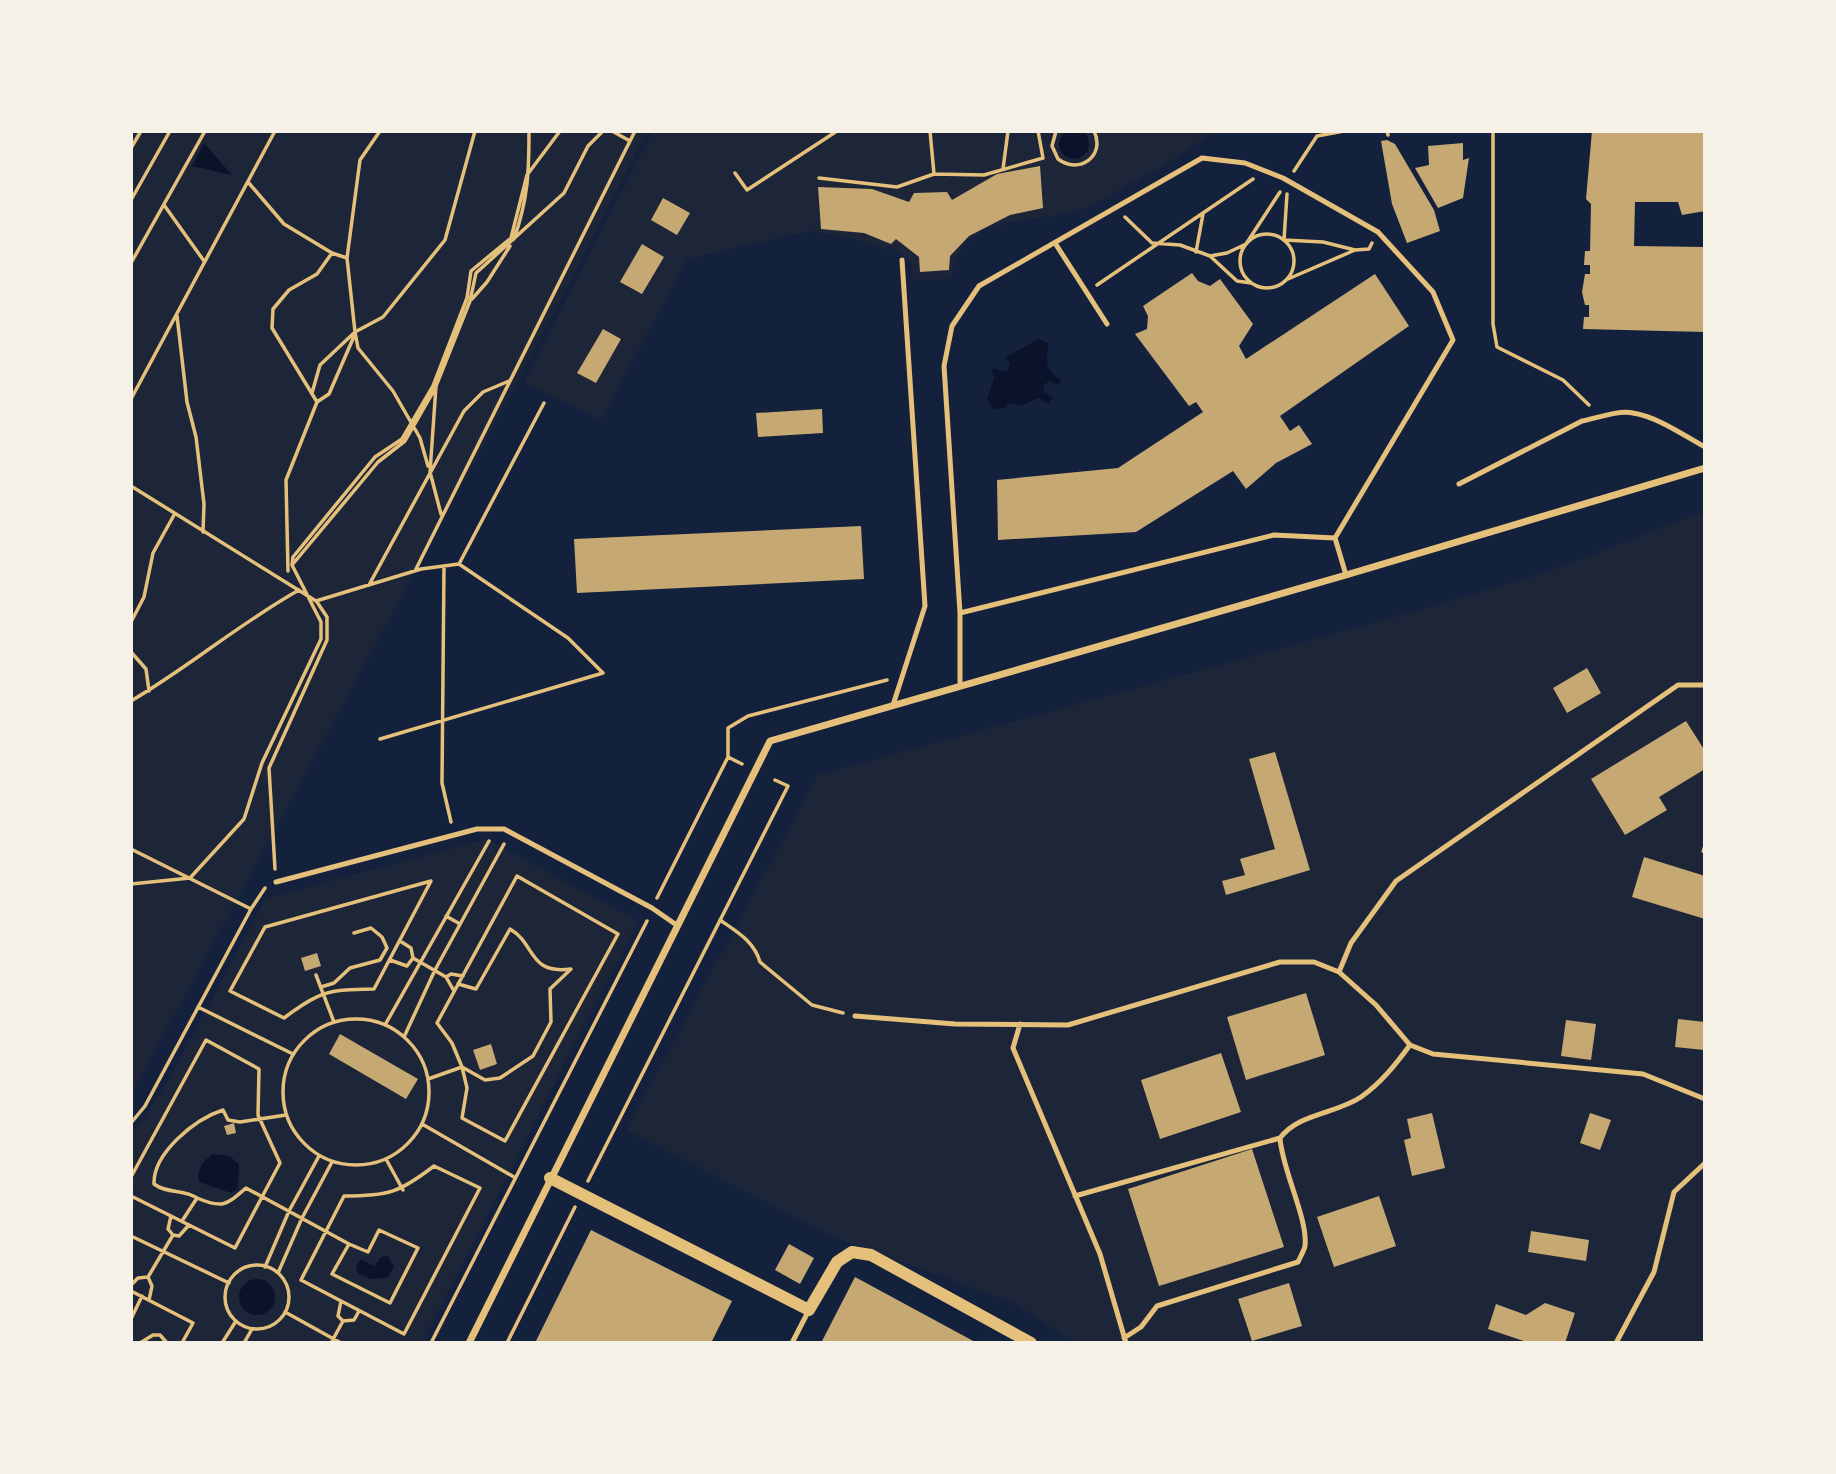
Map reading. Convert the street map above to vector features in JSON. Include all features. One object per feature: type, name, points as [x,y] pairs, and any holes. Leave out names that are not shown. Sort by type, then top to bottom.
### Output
[{"type":"street","points":[[469,1343],[770,741],[1705,468]]},
{"type":"street","points":[[550,1178],[809,1310],[837,1262],[852,1252],[872,1255],[1031,1343]]},
{"type":"lane","points":[[960,686],[960,613],[944,366],[952,326],[979,286],[1202,158],[1245,163],[1288,181],[1378,232],[1433,292],[1454,340],[1335,538],[1346,575]]},
{"type":"lane","points":[[1055,243],[1107,324]]},
{"type":"lane","points":[[893,705],[925,606],[902,260]]},
{"type":"lane","points":[[1459,484],[1583,421],[1632,412],[1664,425],[1705,447]]},
{"type":"lane","points":[[960,613],[1274,535],[1335,538]]},
{"type":"lane","points":[[1339,972],[1351,943],[1396,881],[1678,685],[1705,685]]},
{"type":"lane","points":[[276,882],[477,829],[504,829],[652,908],[678,926]]},
{"type":"lane","points":[[855,1016],[955,1024],[1068,1025],[1280,962],[1314,962],[1339,972],[1376,1005],[1410,1045],[1433,1054],[1643,1074],[1705,1099]]},
{"type":"lane","points":[[1020,1024],[1013,1048],[1100,1254],[1125,1340],[1141,1327],[1157,1306],[1298,1262],[1305,1248],[1281,1153],[1280,1138],[1287,1128],[1335,1111],[1361,1097],[1392,1069],[1410,1045]]},
{"type":"lane","points":[[1075,1195],[1280,1138]]},
{"type":"lane","points":[[1616,1343],[1654,1272],[1674,1192],[1705,1163]]},
{"type":"lane","points":[[792,1343],[809,1310]]},
{"type":"path","points":[[131,148],[141,131]]},
{"type":"path","points":[[131,200],[170,131]]},
{"type":"path","points":[[131,263],[205,131]]},
{"type":"path","points":[[131,398],[275,131]]},
{"type":"path","points":[[380,131],[360,160],[347,258],[355,332],[358,348],[393,391],[420,438],[442,516]]},
{"type":"path","points":[[312,393],[320,365],[355,332],[383,317],[445,240],[475,131]]},
{"type":"path","points":[[470,301],[487,282],[514,240],[523,213],[530,170],[529,131]]},
{"type":"path","points":[[288,571],[378,462],[405,441],[438,373],[467,298],[471,271],[511,238],[530,170],[560,131]]},
{"type":"path","points":[[411,426],[436,386],[470,301],[475,274],[564,193],[588,146],[603,131]]},
{"type":"path","points":[[612,131],[630,141]]},
{"type":"path","points":[[414,572],[635,131]]},
{"type":"path","points":[[735,173],[747,190],[837,131]]},
{"type":"path","points":[[930,131],[934,174]]},
{"type":"path","points":[[1003,169],[1008,131]]},
{"type":"path","points":[[1038,131],[1043,158]]},
{"type":"path","points":[[1056,131],[1052,139],[1054,153],[1064,164],[1086,164],[1098,145],[1094,131]]},
{"type":"path","points":[[1253,284],[1241,270],[1240,261],[1246,244],[1318,134],[1342,131]]},
{"type":"path","points":[[1493,131],[1493,324],[1497,347],[1563,380],[1600,417]]},
{"type":"path","points":[[819,178],[897,187],[934,174],[984,175],[1054,153]]},
{"type":"path","points":[[1087,292],[1264,171]]},
{"type":"path","points":[[1286,280],[1294,264],[1294,255],[1284,240],[1288,181]]},
{"type":"path","points":[[248,182],[284,224],[332,253],[347,258]]},
{"type":"path","points":[[164,205],[204,261]]},
{"type":"path","points":[[1118,206],[1139,234],[1152,243],[1180,245],[1210,256],[1237,281],[1270,288],[1355,250],[1323,242],[1284,240],[1268,234],[1210,256]]},
{"type":"path","points":[[1196,252],[1203,214]]},
{"type":"path","points":[[317,402],[272,328],[273,309],[289,290],[317,274],[332,253]]},
{"type":"path","points":[[176,314],[187,402],[196,437],[204,504],[203,533]]},
{"type":"path","points":[[290,583],[286,480],[317,402],[328,394],[355,332]]},
{"type":"path","points":[[369,585],[464,411],[483,392],[510,381]]},
{"type":"path","points":[[430,472],[436,386]]},
{"type":"path","points":[[459,565],[544,403]]},
{"type":"path","points":[[131,486],[203,533],[290,583],[316,601],[327,617],[327,640],[269,768],[276,882],[262,890],[145,1106],[131,1123]]},
{"type":"path","points":[[131,622],[144,597],[153,553],[174,515]]},
{"type":"path","points":[[131,884],[190,878],[244,819],[262,763],[321,639],[321,622],[292,565]]},
{"type":"path","points":[[316,601],[414,572],[459,565],[568,638],[603,673],[380,739]]},
{"type":"path","points":[[444,566],[442,783],[454,835]]},
{"type":"path","points":[[131,701],[178,674],[265,609],[299,590]]},
{"type":"path","points":[[131,652],[146,669],[149,691]]},
{"type":"path","points":[[431,1343],[727,757],[728,728],[748,716],[903,676]]},
{"type":"path","points":[[727,757],[745,765]]},
{"type":"path","points":[[506,1343],[788,786],[775,780]]},
{"type":"path","points":[[384,1025],[491,838]]},
{"type":"path","points":[[404,1037],[435,971],[504,844]]},
{"type":"path","points":[[131,849],[251,909]]},
{"type":"path","points":[[517,876],[618,934],[505,1142],[462,1118],[467,1088],[462,1067],[452,1043],[437,1023],[458,984],[517,876]]},
{"type":"path","points":[[431,881],[400,941],[374,989],[324,992],[285,1018],[230,991],[265,927],[431,881]]},
{"type":"path","points":[[446,916],[460,924]]},
{"type":"path","points":[[720,920],[744,937],[757,951],[760,962],[812,1005],[855,1016]]},
{"type":"path","points":[[321,987],[334,983],[350,968],[380,960],[387,948],[382,937],[370,928],[354,933]]},
{"type":"path","points":[[428,1079],[462,1067],[485,1080],[500,1078],[533,1055],[551,1022],[550,989],[571,969],[559,970],[543,966],[510,929],[476,989],[458,984]]},
{"type":"path","points":[[390,960],[407,966],[412,957],[411,948],[400,941]]},
{"type":"path","points":[[412,957],[446,977],[454,992]]},
{"type":"path","points":[[446,977],[451,974],[463,976]]},
{"type":"path","points":[[316,975],[334,1022]]},
{"type":"path","points":[[198,1007],[293,1054]]},
{"type":"path","points":[[359,1020],[384,1025],[404,1037],[423,1063],[429,1094],[422,1124],[413,1139],[386,1159],[350,1166],[332,1162],[319,1156],[293,1132],[286,1115],[282,1084],[293,1054],[318,1029],[334,1022],[359,1020]]},
{"type":"path","points":[[131,1177],[206,1040],[259,1069],[256,1093],[260,1119],[280,1163],[235,1248],[131,1196]]},
{"type":"path","points":[[286,1115],[228,1120],[223,1110],[217,1112],[196,1123],[162,1158],[154,1184],[159,1188],[189,1193],[220,1205],[229,1204],[246,1188],[368,1252],[379,1230],[418,1248],[390,1303],[332,1274],[349,1244]]},
{"type":"path","points":[[422,1124],[514,1177]]},
{"type":"path","points":[[265,1267],[289,1211],[319,1156]]},
{"type":"path","points":[[386,1159],[403,1190]]},
{"type":"path","points":[[278,1274],[302,1217],[332,1162]]},
{"type":"path","points":[[434,1166],[480,1188],[404,1334],[301,1280],[344,1196],[374,1196],[403,1190],[434,1166]]},
{"type":"path","points":[[182,1222],[197,1198]]},
{"type":"path","points":[[171,1216],[168,1229],[173,1235],[179,1236],[189,1225]]},
{"type":"path","points":[[148,1278],[173,1235]]},
{"type":"path","points":[[131,1236],[229,1283]]},
{"type":"path","points":[[265,1267],[278,1274],[289,1293],[285,1312],[272,1326],[253,1329],[236,1321],[226,1303],[229,1283],[241,1270],[265,1267]]},
{"type":"path","points":[[131,1285],[138,1278],[148,1278]]},
{"type":"path","points":[[148,1278],[152,1286],[149,1300]]},
{"type":"path","points":[[131,1291],[193,1323],[182,1343]]},
{"type":"path","points":[[131,1318],[142,1296]]},
{"type":"path","points":[[341,1301],[338,1309],[343,1321]]},
{"type":"path","points":[[343,1321],[354,1320],[359,1310]]},
{"type":"path","points":[[285,1312],[332,1341],[341,1343]]},
{"type":"path","points":[[222,1343],[236,1321]]},
{"type":"path","points":[[332,1341],[343,1321]]},
{"type":"path","points":[[244,1343],[253,1329]]},
{"type":"path","points":[[140,1343],[153,1335],[160,1335],[167,1343]]},
{"type":"shaded area","points":[[1074,129],[1080,130],[1088,138],[1088,150],[1080,158],[1074,159],[1068,158],[1060,150],[1059,144],[1060,138],[1068,130]]},
{"type":"shaded area","points":[[131,131],[648,131],[498,418],[131,1095]]},
{"type":"shaded area","points":[[653,131],[1214,131],[1172,160],[1090,206],[1061,214],[1020,220],[983,231],[968,242],[957,257],[951,279],[913,280],[912,263],[889,245],[886,249],[853,238],[809,231],[687,259],[601,420],[524,382]]},
{"type":"shaded area","points":[[204,143],[232,175],[192,166]]},
{"type":"shaded area","points":[[1039,339],[1048,343],[1049,369],[1061,380],[1058,385],[1049,381],[1043,386],[1044,392],[1053,397],[1049,404],[1038,398],[1021,406],[1010,403],[1005,408],[993,409],[987,399],[994,378],[992,371],[994,368],[1007,372],[1010,362],[1004,358]]},
{"type":"shaded area","points":[[1705,511],[1705,1343],[1077,1343],[1011,1302],[834,1237],[626,1130],[818,775],[1413,612],[1544,573]]},
{"type":"shaded area","points":[[487,839],[638,921],[422,1343],[131,1343],[131,1135],[162,1092],[266,898]]},
{"type":"shaded area","points":[[213,1154],[229,1156],[239,1164],[238,1189],[231,1193],[199,1182],[201,1166]]},
{"type":"shaded area","points":[[388,1256],[394,1267],[387,1278],[371,1279],[358,1273],[356,1266],[361,1259],[374,1266],[381,1257]]},
{"type":"shaded area","points":[[257,1279],[269,1285],[275,1297],[269,1309],[257,1315],[245,1309],[239,1297],[245,1285]]},
{"type":"building","points":[[1592,131],[1705,131],[1705,211],[1682,215],[1678,202],[1635,202],[1634,246],[1705,247],[1705,332],[1583,329],[1584,317],[1589,317],[1589,305],[1585,305],[1582,292],[1585,274],[1590,274],[1590,265],[1584,265],[1585,251],[1590,251],[1591,204],[1586,199]]},
{"type":"building","points":[[1387,140],[1395,144],[1434,210],[1440,231],[1407,243],[1392,204],[1381,141]]},
{"type":"building","points":[[1463,143],[1463,160],[1469,158],[1463,198],[1438,208],[1415,168],[1429,165],[1428,146]]},
{"type":"building","points":[[1040,166],[1043,208],[1010,215],[969,236],[950,256],[949,270],[920,272],[919,257],[896,239],[891,244],[864,233],[821,229],[818,187],[872,189],[909,202],[914,193],[947,192],[952,200],[997,174]]},
{"type":"building","points":[[663,198],[690,213],[677,235],[651,220]]},
{"type":"building","points":[[642,244],[664,257],[642,294],[620,282]]},
{"type":"building","points":[[1192,273],[1198,281],[1210,286],[1220,279],[1253,324],[1239,346],[1246,359],[1375,274],[1409,326],[1280,416],[1290,431],[1299,425],[1312,444],[1276,463],[1246,489],[1233,471],[1136,532],[998,540],[997,480],[1118,468],[1203,412],[1196,402],[1189,406],[1135,334],[1147,329],[1148,316],[1143,306]]},
{"type":"building","points":[[603,329],[621,339],[596,383],[577,373]]},
{"type":"building","points":[[822,409],[823,433],[758,437],[756,413]]},
{"type":"building","points":[[861,526],[864,579],[577,593],[574,539]]},
{"type":"building","points":[[1587,668],[1601,693],[1567,713],[1553,688]]},
{"type":"building","points":[[1686,721],[1705,751],[1705,769],[1659,797],[1667,810],[1625,835],[1591,779]]},
{"type":"building","points":[[1275,752],[1310,870],[1226,895],[1222,881],[1245,875],[1240,859],[1275,849],[1249,759]]},
{"type":"building","points":[[1644,857],[1705,876],[1705,919],[1632,897]]},
{"type":"building","points":[[317,953],[321,966],[305,971],[301,958]]},
{"type":"building","points":[[1306,993],[1325,1055],[1246,1080],[1227,1017]]},
{"type":"building","points":[[1678,1019],[1705,1022],[1704,1050],[1675,1047]]},
{"type":"building","points":[[1566,1020],[1596,1024],[1591,1060],[1561,1056]]},
{"type":"building","points":[[340,1034],[418,1079],[406,1099],[329,1054]]},
{"type":"building","points":[[491,1044],[497,1064],[480,1070],[473,1050]]},
{"type":"building","points":[[1221,1053],[1241,1112],[1160,1139],[1141,1080]]},
{"type":"building","points":[[1432,1113],[1445,1168],[1412,1176],[1404,1140],[1411,1138],[1407,1119]]},
{"type":"building","points":[[1590,1113],[1611,1120],[1600,1150],[1580,1143]]},
{"type":"building","points":[[234,1123],[236,1133],[227,1135],[224,1126]]},
{"type":"building","points":[[1252,1149],[1284,1247],[1159,1286],[1128,1189]]},
{"type":"building","points":[[1379,1196],[1396,1246],[1334,1267],[1317,1217]]},
{"type":"building","points":[[591,1230],[732,1301],[711,1343],[535,1343]]},
{"type":"building","points":[[1531,1231],[1589,1240],[1586,1261],[1528,1252]]},
{"type":"building","points":[[789,1244],[814,1258],[800,1284],[775,1270]]},
{"type":"building","points":[[855,1277],[977,1343],[821,1343]]},
{"type":"building","points":[[1289,1283],[1302,1326],[1252,1341],[1238,1299]]},
{"type":"building","points":[[1545,1303],[1575,1313],[1565,1343],[1530,1343],[1488,1329],[1496,1304],[1526,1315]]}]
